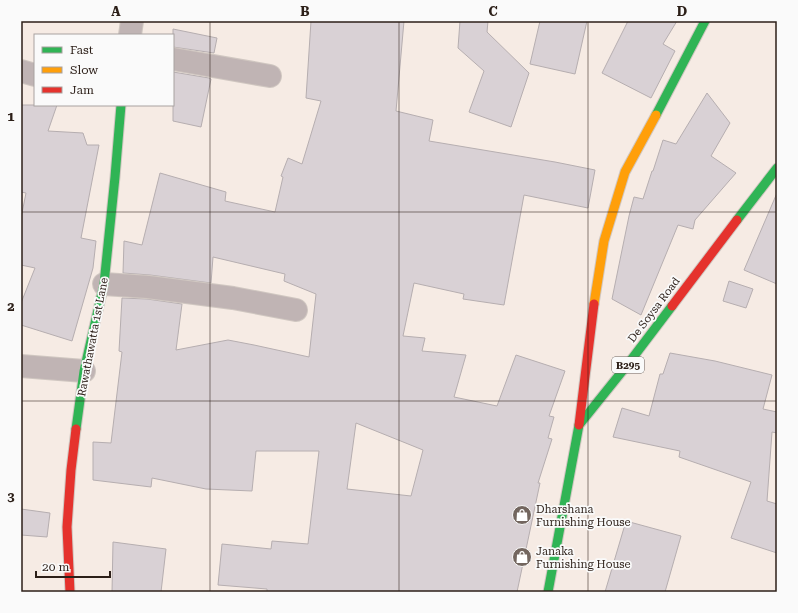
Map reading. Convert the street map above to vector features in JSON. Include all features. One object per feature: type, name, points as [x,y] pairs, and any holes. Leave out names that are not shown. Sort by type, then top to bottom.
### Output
[{"type":"street","points":[[130,34],[132,21]]},
{"type":"street","points":[[579,425],[592,314],[604,241],[625,172],[705,21]]},
{"type":"street","points":[[174,59],[270,76]]},
{"type":"street","points":[[21,71],[34,75]]},
{"type":"street","name":"Rawathawatta 1st Lane","points":[[70,592],[67,527],[71,470],[84,371],[104,284],[121,106]]},
{"type":"street","name":"De Soysa Road","points":[[548,592],[579,425],[628,364],[708,256],[777,168]]},
{"type":"street","points":[[104,284],[233,298],[296,310]]},
{"type":"street","points":[[21,366],[84,371]]},
{"type":"building","points":[[311,21],[404,21],[396,111],[433,120],[429,141],[595,170],[588,208],[524,195],[504,305],[463,299],[464,294],[414,283],[403,336],[425,338],[422,351],[466,355],[454,397],[497,406],[516,355],[565,371],[549,416],[554,417],[548,438],[552,439],[538,483],[540,483],[517,592],[267,592],[267,589],[218,585],[222,544],[271,549],[272,541],[308,544],[319,451],[256,451],[252,491],[206,489],[152,478],[151,487],[93,480],[93,442],[111,443],[122,352],[119,351],[122,298],[147,299],[182,304],[176,350],[228,340],[309,357],[316,294],[284,281],[285,274],[213,257],[211,283],[123,273],[124,241],[142,245],[160,173],[226,192],[225,201],[275,212],[283,177],[281,176],[288,158],[302,164],[321,101],[306,98]],"holes":[[[356,423],[423,450],[411,496],[347,489]]]},
{"type":"building","points":[[460,21],[488,21],[487,32],[529,73],[511,127],[469,112],[484,71],[458,48]]},
{"type":"building","points":[[540,21],[587,21],[575,74],[530,64]]},
{"type":"building","points":[[628,21],[677,21],[663,44],[675,51],[651,98],[602,73]]},
{"type":"building","points":[[173,29],[217,38],[214,53],[174,47]]},
{"type":"building","points":[[174,72],[211,79],[201,127],[173,121]]},
{"type":"building","points":[[707,93],[730,123],[711,156],[736,173],[695,220],[693,229],[678,225],[641,315],[612,299],[634,197],[643,199],[663,140],[676,144]]},
{"type":"building","points":[[21,105],[57,106],[48,131],[83,133],[87,145],[99,145],[81,238],[96,241],[93,268],[72,341],[21,325],[21,303],[35,268],[21,265],[21,218],[26,193],[21,192]]},
{"type":"building","points":[[777,193],[777,284],[744,270]]},
{"type":"building","points":[[729,281],[753,289],[746,308],[723,301]]},
{"type":"building","points":[[670,353],[715,361],[772,375],[763,409],[777,412],[777,433],[772,432],[767,501],[777,504],[777,553],[731,538],[751,482],[679,457],[680,451],[613,437],[622,408],[649,416],[660,374],[663,374]]},
{"type":"building","points":[[21,509],[50,513],[47,537],[21,535]]},
{"type":"building","points":[[626,521],[681,536],[665,592],[605,592]]},
{"type":"building","points":[[113,542],[166,549],[161,592],[112,592]]},
{"type":"traffic: fast","points":[[656,115],[705,21]]},
{"type":"traffic: fast","points":[[76,429],[84,371],[104,284],[121,106]]},
{"type":"traffic: fast","points":[[737,220],[777,168]]},
{"type":"traffic: fast","points":[[548,592],[579,425],[672,306]]},
{"type":"traffic: slow","points":[[594,304],[604,241],[625,172],[656,115]]},
{"type":"traffic: jam","points":[[672,306],[737,220]]},
{"type":"traffic: jam","points":[[579,425],[594,304]]},
{"type":"traffic: jam","points":[[70,592],[67,527],[71,470],[76,429]]},
{"type":"place","name":"Dharshana Furnishing House","points":[[522,515]]},
{"type":"place","name":"Janaka Furnishing House","points":[[522,557]]}]
